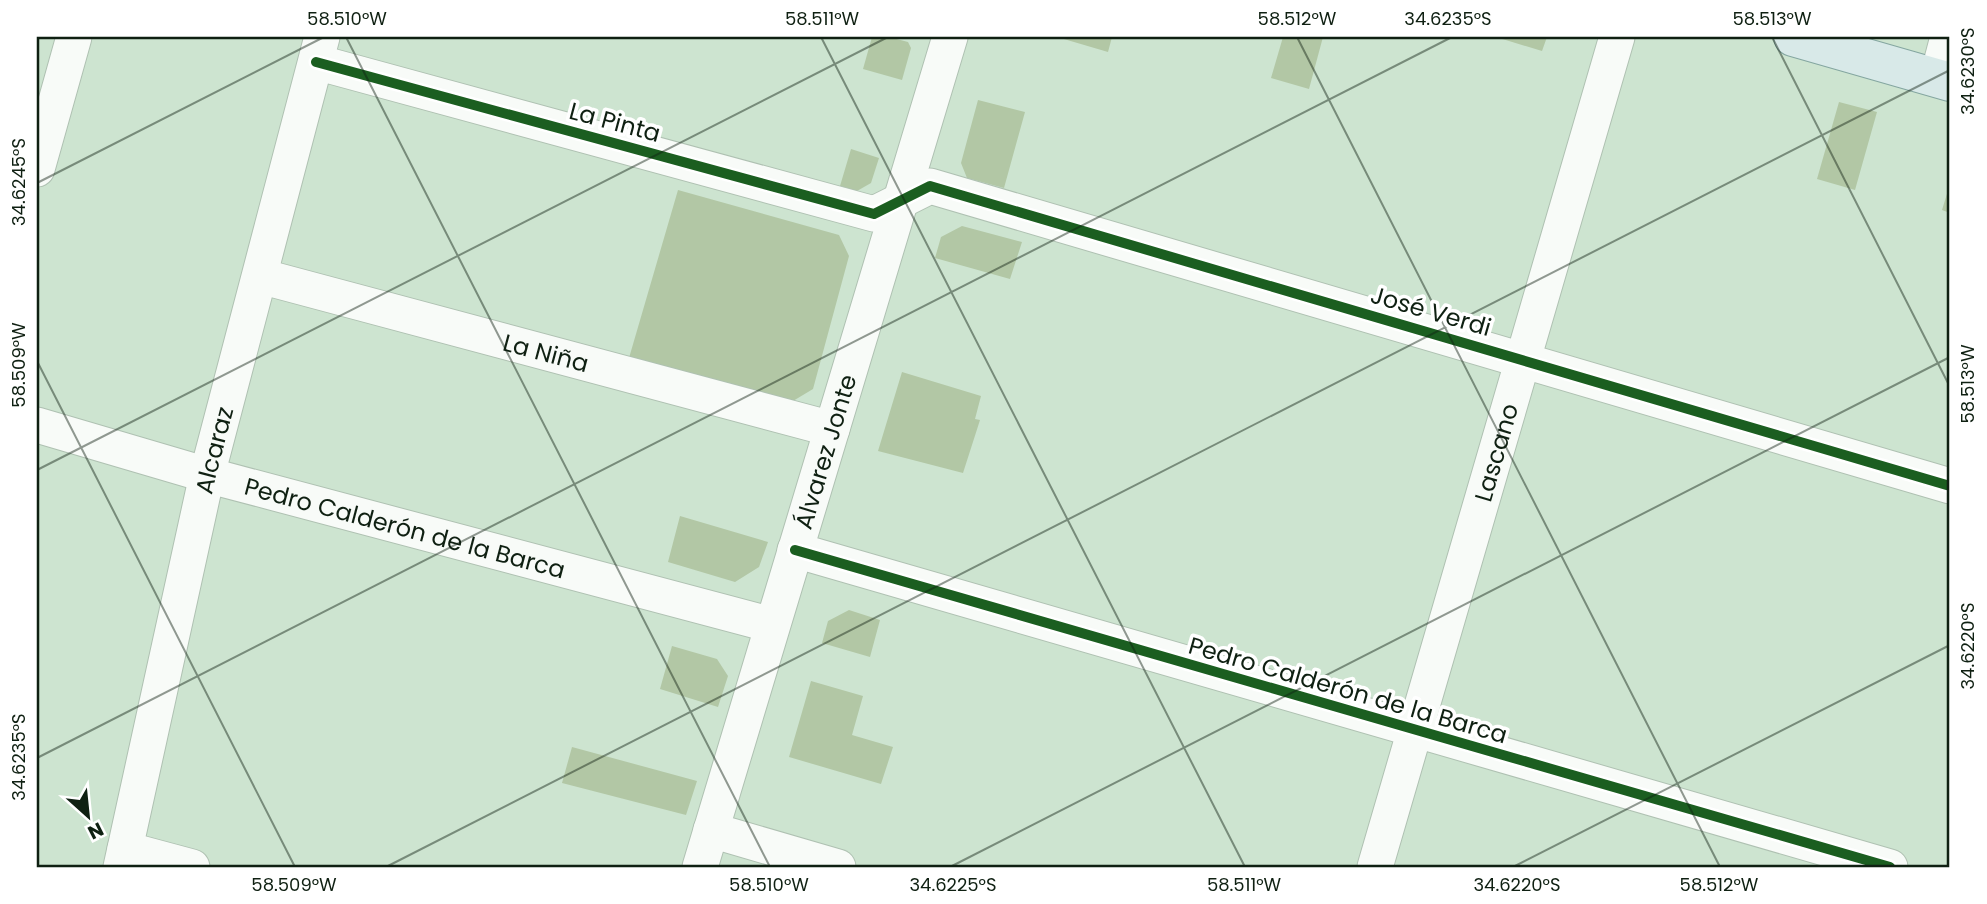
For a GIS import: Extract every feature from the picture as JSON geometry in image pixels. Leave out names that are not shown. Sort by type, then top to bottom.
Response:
[{"type":"main road","points":[[1793,37],[1944,80]]},
{"type":"street","points":[[37,169],[74,37]]},
{"type":"street","name":"Álvarez Jonte","points":[[700,867],[950,37]]},
{"type":"street","name":"Lascano","points":[[1375,867],[1617,37]]},
{"type":"street","points":[[1944,80],[1948,37]]},
{"type":"street","name":"La Pinta","points":[[319,49],[874,214],[902,200]]},
{"type":"street","name":"Alcaraz","points":[[123,858],[206,475],[319,49]]},
{"type":"street","name":"José Verdi","points":[[902,200],[930,186],[1950,486]]},
{"type":"street","name":"La Niña","points":[[260,276],[832,429]]},
{"type":"street","name":"Pedro Calderón de la Barca","points":[[37,425],[206,475],[772,625]]},
{"type":"street","name":"Pedro Calderón de la Barca","points":[[795,550],[1890,867]]},
{"type":"street","points":[[711,830],[838,867]]},
{"type":"street","points":[[123,858],[192,867]]},
{"type":"building","points":[[872,37],[889,37],[908,42],[911,48],[902,80],[863,69]]},
{"type":"building","points":[[1057,37],[1112,37],[1108,52]]},
{"type":"building","points":[[1283,37],[1323,37],[1309,89],[1271,78]]},
{"type":"building","points":[[1496,37],[1547,37],[1542,51]]},
{"type":"building","points":[[978,100],[1025,112],[1004,188],[967,178],[961,163]]},
{"type":"building","points":[[1839,102],[1877,112],[1855,190],[1817,179]]},
{"type":"building","points":[[851,149],[879,158],[871,183],[857,191],[840,186]]},
{"type":"building","points":[[1950,184],[1950,213],[1942,210]]},
{"type":"building","points":[[678,190],[839,235],[849,256],[813,389],[793,401],[629,358]]},
{"type":"building","points":[[962,226],[1022,242],[1010,279],[935,258],[941,237]]},
{"type":"building","points":[[902,372],[981,396],[975,419],[980,420],[963,473],[878,451]]},
{"type":"building","points":[[680,516],[768,542],[759,567],[735,582],[668,562]]},
{"type":"building","points":[[849,610],[880,620],[870,657],[822,643],[828,621]]},
{"type":"building","points":[[672,646],[717,659],[728,676],[718,707],[660,689]]},
{"type":"building","points":[[811,681],[863,696],[852,735],[893,747],[881,784],[789,757]]},
{"type":"building","points":[[572,747],[697,781],[686,815],[562,783]]},
{"type":"cycle path","points":[[316,62],[874,214],[930,186],[1950,486]]},
{"type":"cycle path","points":[[795,550],[1890,867]]}]
